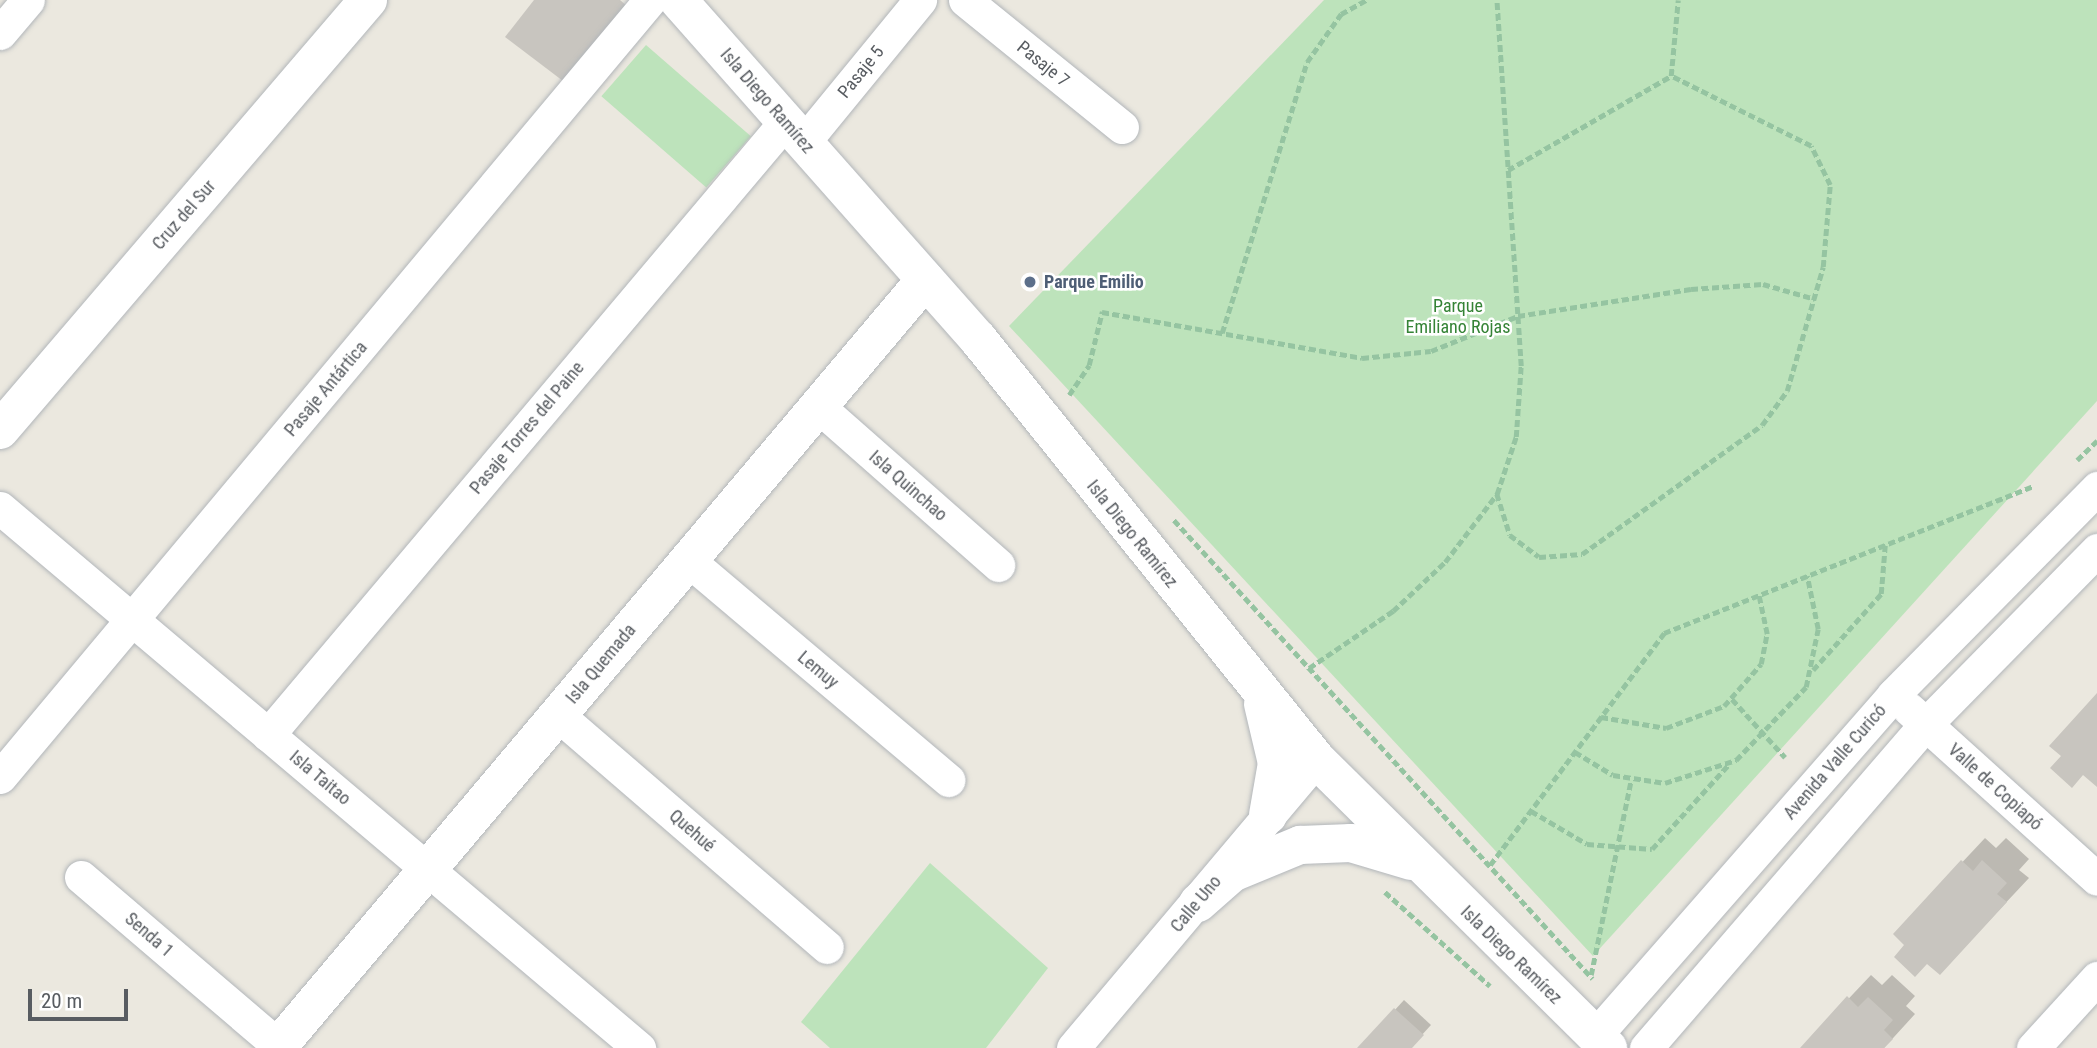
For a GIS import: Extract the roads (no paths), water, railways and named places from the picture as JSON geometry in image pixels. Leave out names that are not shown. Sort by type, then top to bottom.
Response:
[{"type":"street","points":[[0,33],[28,0]]},
{"type":"street","name":"Cruz del Sur","points":[[0,430],[368,0]]},
{"type":"street","name":"Pasaje Antártica","points":[[0,777],[650,0]]},
{"type":"street","name":"Isla Diego Ramírez","points":[[678,0],[925,280],[1317,759],[1415,863],[1602,1035]]},
{"type":"street","name":"Pasaje 5","points":[[795,132],[920,0]]},
{"type":"street","name":"Pasaje 7","points":[[965,0],[1122,127]]},
{"type":"street","name":"Pasaje Torres del Paine","points":[[268,734],[795,132]]},
{"type":"street","name":"Isla Quemada","points":[[279,1047],[925,280]]},
{"type":"street","name":"Isla Quinchao","points":[[819,407],[998,565]]},
{"type":"street","name":"Avenida Valle Curicó","points":[[1602,1035],[1893,695],[2097,488]]},
{"type":"street","name":"Isla Taitao","points":[[0,508],[639,1048]]},
{"type":"street","points":[[1646,1048],[1926,724],[2097,550]]},
{"type":"street","name":"Lemuy","points":[[688,560],[948,780]]},
{"type":"street","points":[[1249,677],[1275,741],[1268,815]]},
{"type":"street","name":"Valle de Copiapó","points":[[1893,695],[2097,879]]},
{"type":"street","name":"Quehué","points":[[558,715],[827,947]]},
{"type":"street","name":"Calle Uno","points":[[1073,1048],[1317,759]]},
{"type":"street","points":[[1198,903],[1242,868],[1300,845],[1351,843],[1415,863]]},
{"type":"street","name":"Senda 1","points":[[81,877],[279,1047]]},
{"type":"street","points":[[2033,1048],[2097,978]]},
{"type":"place","name":"Parque Emilio","points":[[1030,282]]},
{"type":"park label","name":"Parque Emiliano Rojas","points":[[1458,317]]}]
